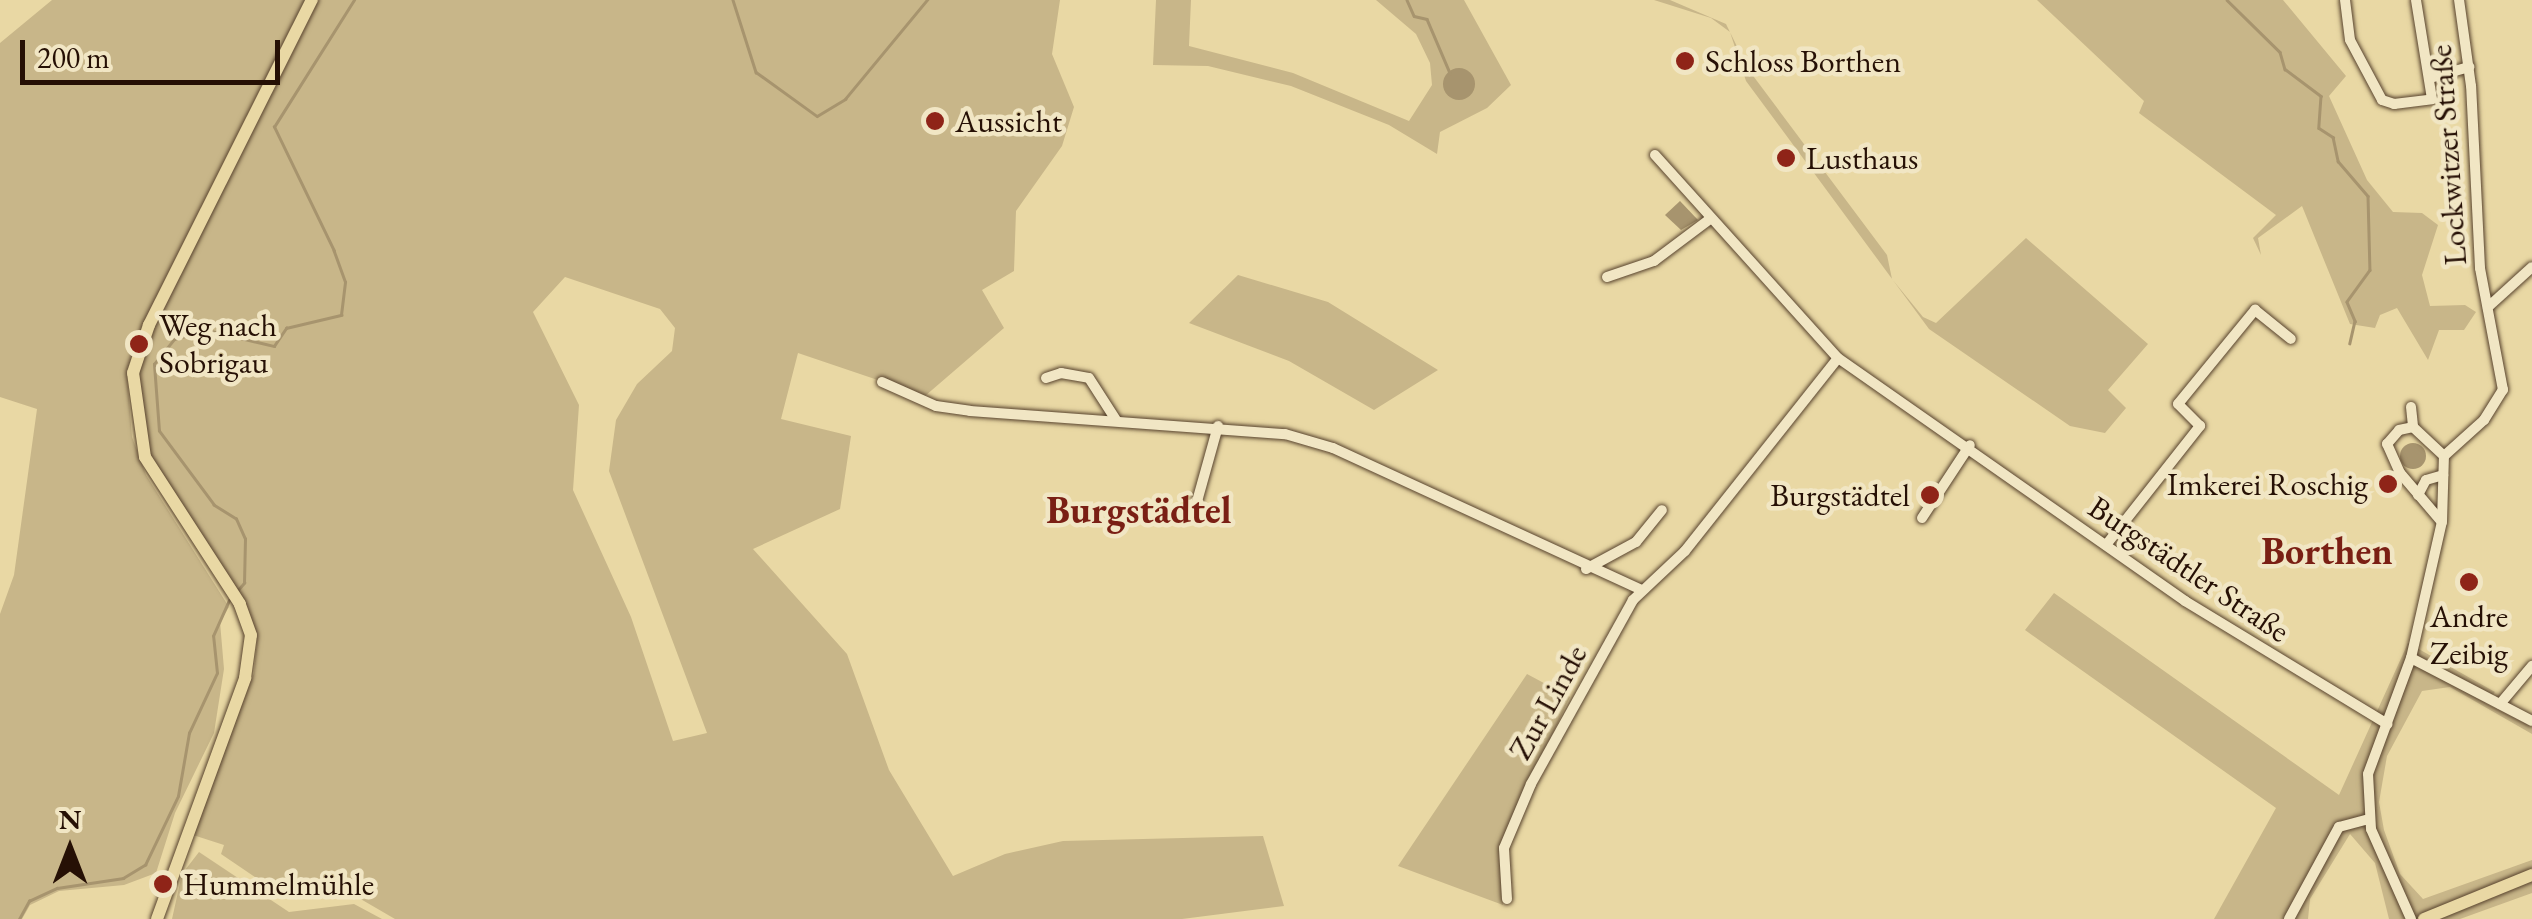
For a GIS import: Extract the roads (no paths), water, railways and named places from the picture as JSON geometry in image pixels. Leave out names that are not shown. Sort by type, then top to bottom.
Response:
[{"type":"main road","points":[[157,919],[245,678],[251,636],[240,604],[145,457],[133,373],[149,325],[312,0]]},
{"type":"main road","points":[[2424,919],[2532,875]]},
{"type":"street","points":[[2345,0],[2350,40],[2382,100],[2432,99],[2416,0]]},
{"type":"street","name":"Lockwitzer Straße","points":[[2444,456],[2499,403],[2503,363],[2488,306],[2469,67],[2459,0]]},
{"type":"street","points":[[2430,78],[2469,67]]},
{"type":"street","name":"Burgstädtler Straße","points":[[1655,155],[1838,358],[1970,445],[2106,545],[2266,654],[2388,724]]},
{"type":"street","points":[[1608,276],[1654,261],[1710,219]]},
{"type":"street","name":"Lockwitzer Straße","points":[[2488,306],[2532,267]]},
{"type":"street","points":[[2106,545],[2200,426],[2178,404],[2255,310],[2292,339]]},
{"type":"street","points":[[882,382],[936,406],[1285,434],[1333,448],[1586,570],[1640,590],[1685,551],[1838,358]]},
{"type":"street","points":[[1046,378],[1061,373],[1089,378],[1122,422]]},
{"type":"street","points":[[2411,407],[2413,427],[2444,456],[2442,522],[2412,658],[2368,774],[2368,818],[2412,919]]},
{"type":"street","points":[[1196,504],[1218,426]]},
{"type":"street","points":[[2413,427],[2398,430],[2387,444],[2418,495],[2442,522]]},
{"type":"street","points":[[1922,518],[1970,445]]},
{"type":"street","points":[[2418,495],[2426,480],[2442,475]]},
{"type":"street","points":[[1586,570],[1636,542],[1662,510]]},
{"type":"street","name":"Zur Linde","points":[[1507,899],[1504,848],[1530,784],[1640,590]]},
{"type":"street","points":[[2412,658],[2532,721]]},
{"type":"street","points":[[2500,704],[2532,666]]},
{"type":"street","points":[[2289,919],[2339,827],[2368,818]]},
{"type":"waterway","points":[[237,591],[244,583],[245,539],[236,519],[214,505],[159,431],[154,364],[174,339],[207,330],[274,346],[286,328],[341,315],[345,282],[334,251],[274,127],[354,0]]},
{"type":"waterway","points":[[733,0],[756,72],[817,116],[845,99],[927,0]]},
{"type":"waterway","points":[[1407,0],[1414,16],[1427,19],[1450,73]]},
{"type":"waterway","points":[[2227,0],[2280,52],[2285,69],[2321,96],[2319,128],[2333,137],[2338,161],[2368,196],[2370,270],[2347,302],[2355,321],[2350,343]]},
{"type":"waterway","points":[[19,919],[29,901],[57,888],[123,878],[145,865],[178,796],[189,733],[217,673],[213,636],[229,600]]},
{"type":"place","name":"Schloss Borthen","points":[[1685,61]]},
{"type":"place","name":"Aussicht","points":[[935,121]]},
{"type":"place","name":"Lusthaus","points":[[1786,158]]},
{"type":"place","name":"Weg nach Sobrigau","points":[[139,344]]},
{"type":"place","name":"Imkerei Roschig","points":[[2388,484]]},
{"type":"place","name":"Burgstädtel","points":[[1930,495]]},
{"type":"place","name":"Andre Zeibig","points":[[2469,582]]},
{"type":"place","name":"Hummelmühle","points":[[163,884]]},
{"type":"district","name":"Burgstädtel","points":[[1139,510]]},
{"type":"district","name":"Borthen","points":[[2327,551]]}]
